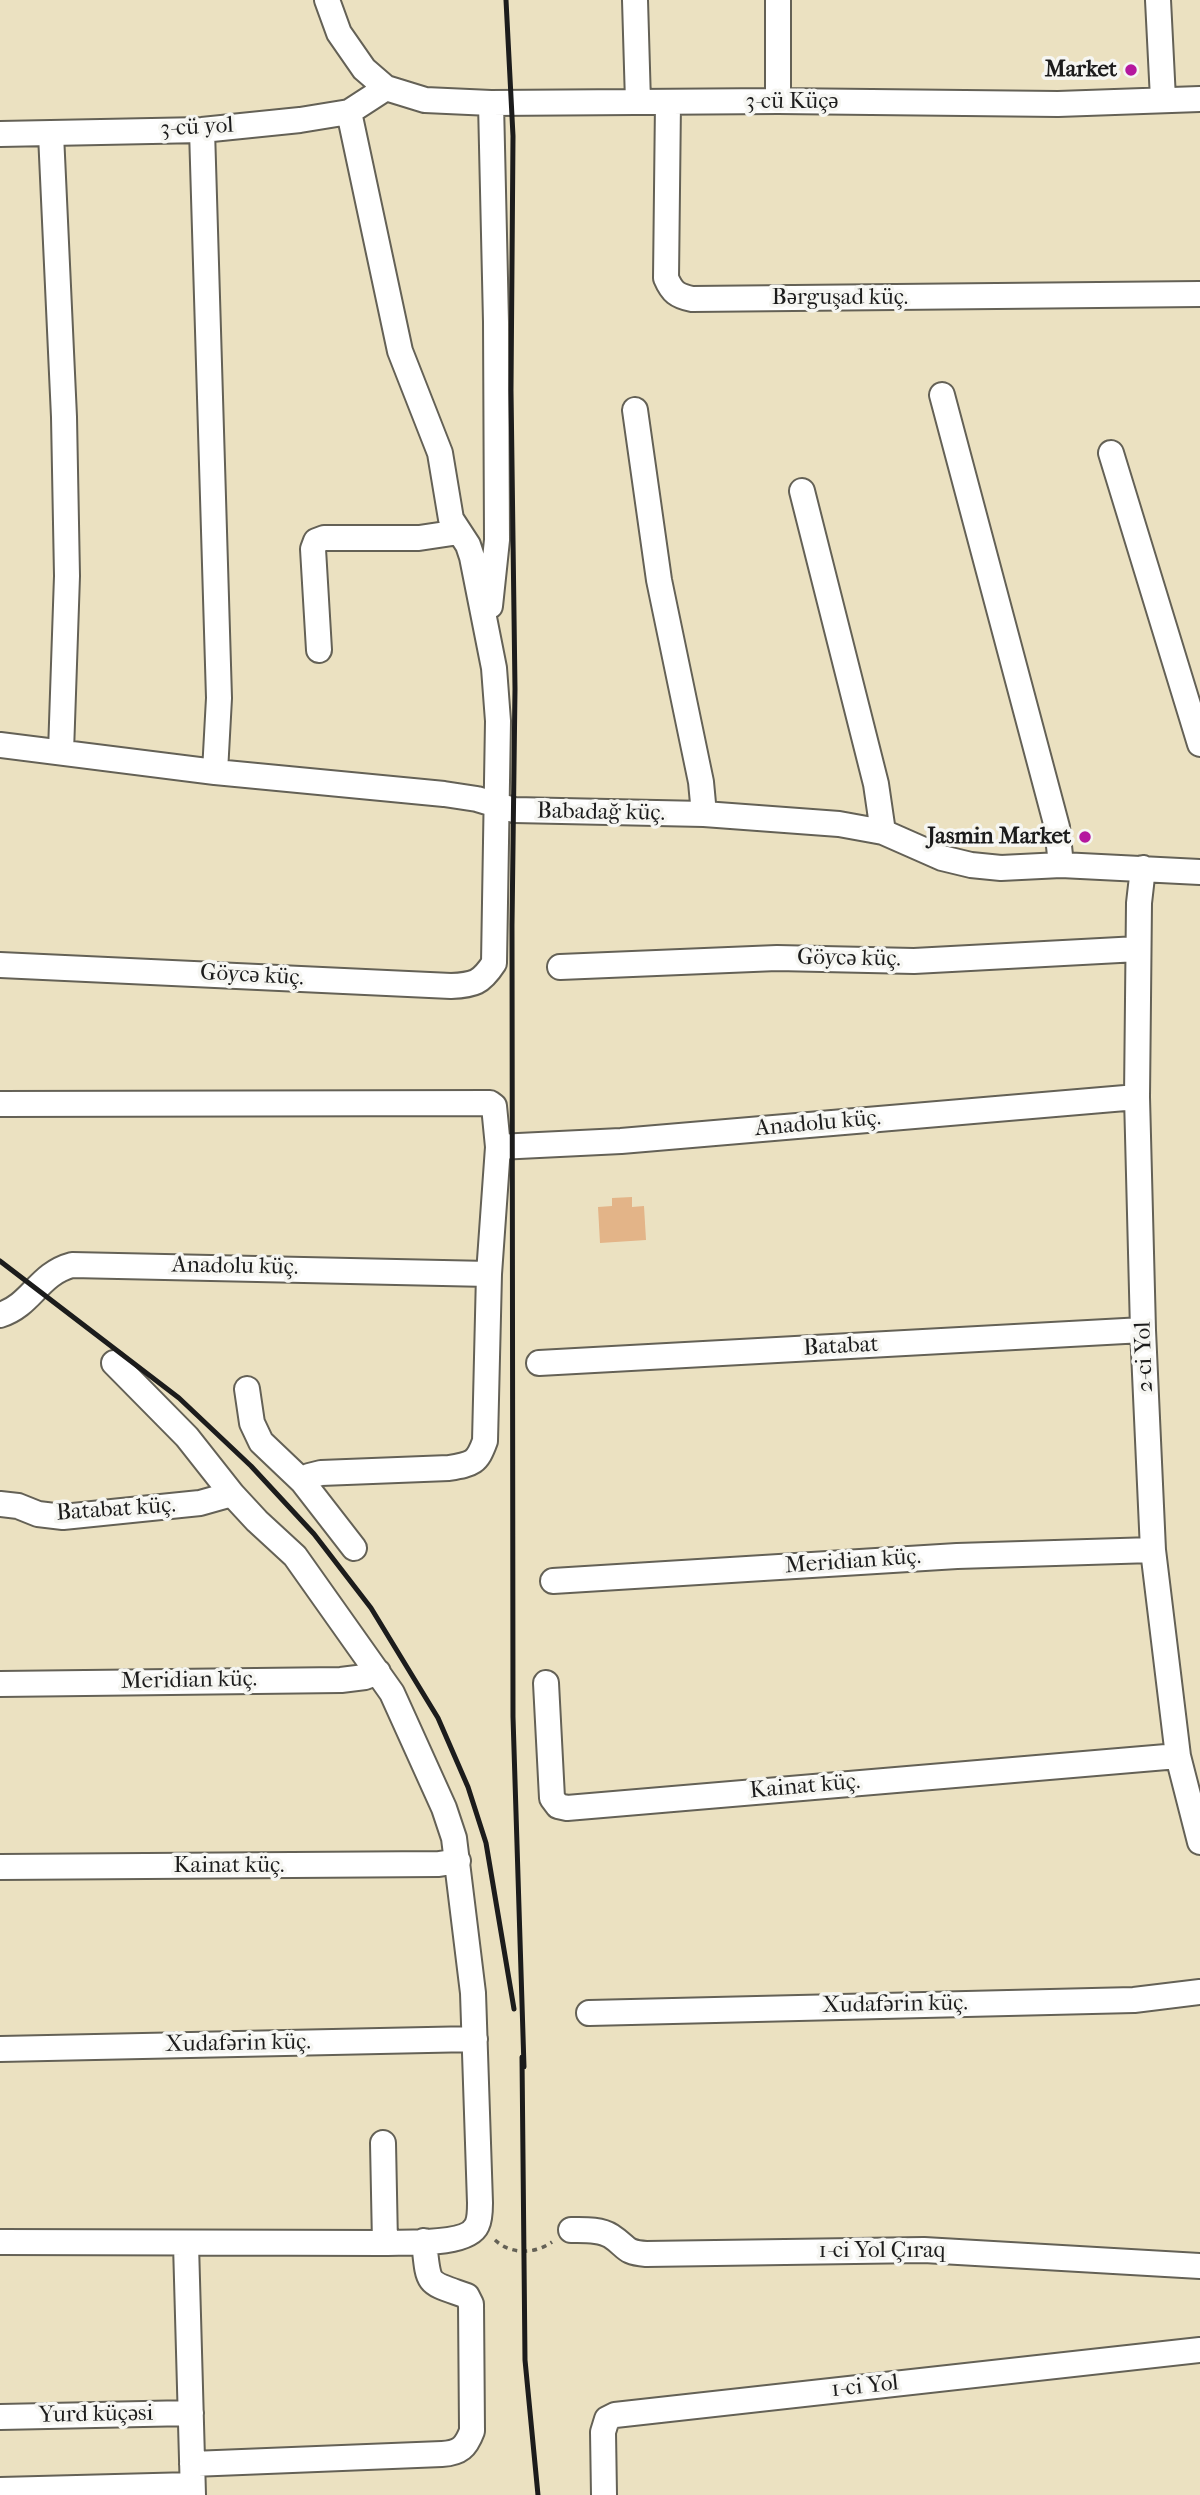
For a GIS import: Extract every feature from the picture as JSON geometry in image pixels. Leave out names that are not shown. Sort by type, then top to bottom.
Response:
[{"type":"street","points":[[327,0],[349,52],[386,88]]},
{"type":"street","points":[[635,0],[638,102]]},
{"type":"street","points":[[778,0],[778,101]]},
{"type":"street","points":[[1157,0],[1163,99]]},
{"type":"street","name":"3-cü Küçə","points":[[386,88],[425,100],[492,103],[778,101],[1059,104],[1200,99]]},
{"type":"street","name":"3-cü yol","points":[[0,134],[202,130],[300,120],[349,112],[386,88]]},
{"type":"street","name":"Bərguşad küç.","points":[[668,102],[666,278],[671,289],[679,296],[692,299],[1200,294]]},
{"type":"street","points":[[487,631],[497,540],[492,103]]},
{"type":"street","points":[[349,112],[400,351],[440,453],[451,519],[468,545],[472,557],[494,668],[498,721],[497,805]]},
{"type":"street","points":[[202,130],[219,698],[215,772]]},
{"type":"street","points":[[51,134],[66,510],[67,576],[61,752]]},
{"type":"street","points":[[942,395],[1057,827],[1061,865]]},
{"type":"street","points":[[635,410],[659,580],[701,782],[704,814]]},
{"type":"street","points":[[1111,453],[1200,744]]},
{"type":"street","points":[[802,491],[876,784],[883,832]]},
{"type":"street","points":[[319,650],[313,549],[316,541],[324,538],[419,538],[459,532]]},
{"type":"street","name":"Babadağ küç.","points":[[0,744],[215,772],[444,794],[477,799],[513,810],[704,814],[839,824],[883,832],[920,850],[971,865],[1001,868],[1061,865],[1200,872]]},
{"type":"street","name":"Göycə küç.","points":[[0,965],[470,985],[485,978],[494,963],[497,805]]},
{"type":"street","name":"2-ci Yol","points":[[1143,868],[1139,903],[1137,1097],[1143,1330],[1153,1550],[1178,1756],[1200,1842]]},
{"type":"street","name":"Göycə küç.","points":[[560,967],[777,958],[914,961],[1138,949]]},
{"type":"street","name":"Anadolu küç.","points":[[498,1147],[634,1140],[1137,1097]]},
{"type":"street","points":[[0,1104],[490,1102],[496,1112],[498,1147],[489,1273],[485,1441],[479,1458],[468,1465],[449,1468],[321,1474],[309,1476],[302,1481]]},
{"type":"street","name":"Anadolu küç.","points":[[0,1315],[25,1303],[35,1288],[59,1269],[72,1265],[489,1273]]},
{"type":"street","name":"Batabat","points":[[540,1363],[1143,1330]]},
{"type":"street","points":[[0,2242],[385,2244],[448,2240],[471,2234],[478,2224],[480,2203],[473,1993],[458,1861],[444,1808],[392,1693],[295,1556],[257,1521],[187,1437],[114,1363]]},
{"type":"street","points":[[247,1389],[252,1423],[261,1442],[302,1481],[354,1548]]},
{"type":"street","name":"Batabat küç.","points":[[0,1504],[63,1517],[200,1503],[232,1494]]},
{"type":"street","name":"Meridian küç.","points":[[554,1581],[957,1556],[1153,1550]]},
{"type":"street","name":"Meridian küç.","points":[[0,1684],[341,1679],[378,1672]]},
{"type":"street","name":"Kainat küç.","points":[[546,1683],[552,1798],[558,1806],[567,1808],[1178,1756]]},
{"type":"street","name":"Kainat küç.","points":[[0,1867],[387,1865],[458,1861]]},
{"type":"street","name":"Xudafərin küç.","points":[[589,2013],[1134,2000],[1200,1993]]},
{"type":"street","name":"Xudafərin küç.","points":[[0,2049],[475,2039]]},
{"type":"street","points":[[383,2143],[385,2244]]},
{"type":"street","name":"1-ci Yol Çıraq","points":[[571,2230],[596,2231],[611,2235],[623,2248],[646,2254],[924,2250],[1200,2266]]},
{"type":"street","points":[[0,2490],[192,2481],[456,2453],[466,2445],[472,2431],[471,2304],[467,2296],[434,2285],[428,2276],[424,2241]]},
{"type":"street","points":[[186,2244],[192,2481]]},
{"type":"street","name":"1-ci Yol","points":[[604,2495],[603,2432],[607,2419],[615,2416],[1200,2350]]},
{"type":"street","name":"Yurd küçəsi","points":[[0,2417],[191,2413]]},
{"type":"path","points":[[478,2224],[501,2246],[514,2250],[536,2251],[571,2230]]},
{"type":"building","points":[[632,1197],[632,1207],[644,1206],[646,1240],[600,1243],[598,1207],[612,1206],[612,1198]]},
{"type":"railway","points":[[506,0],[513,136],[513,1717],[524,2067]]},
{"type":"railway","points":[[0,1261],[179,1398],[251,1466],[314,1534],[371,1608],[438,1718],[468,1787],[486,1843],[514,2009]]},
{"type":"railway","points":[[522,2057],[525,2360],[538,2495]]},
{"type":"place","name":"Market","points":[[1131,70]]},
{"type":"place","name":"Jasmin Market","points":[[1085,837]]}]
